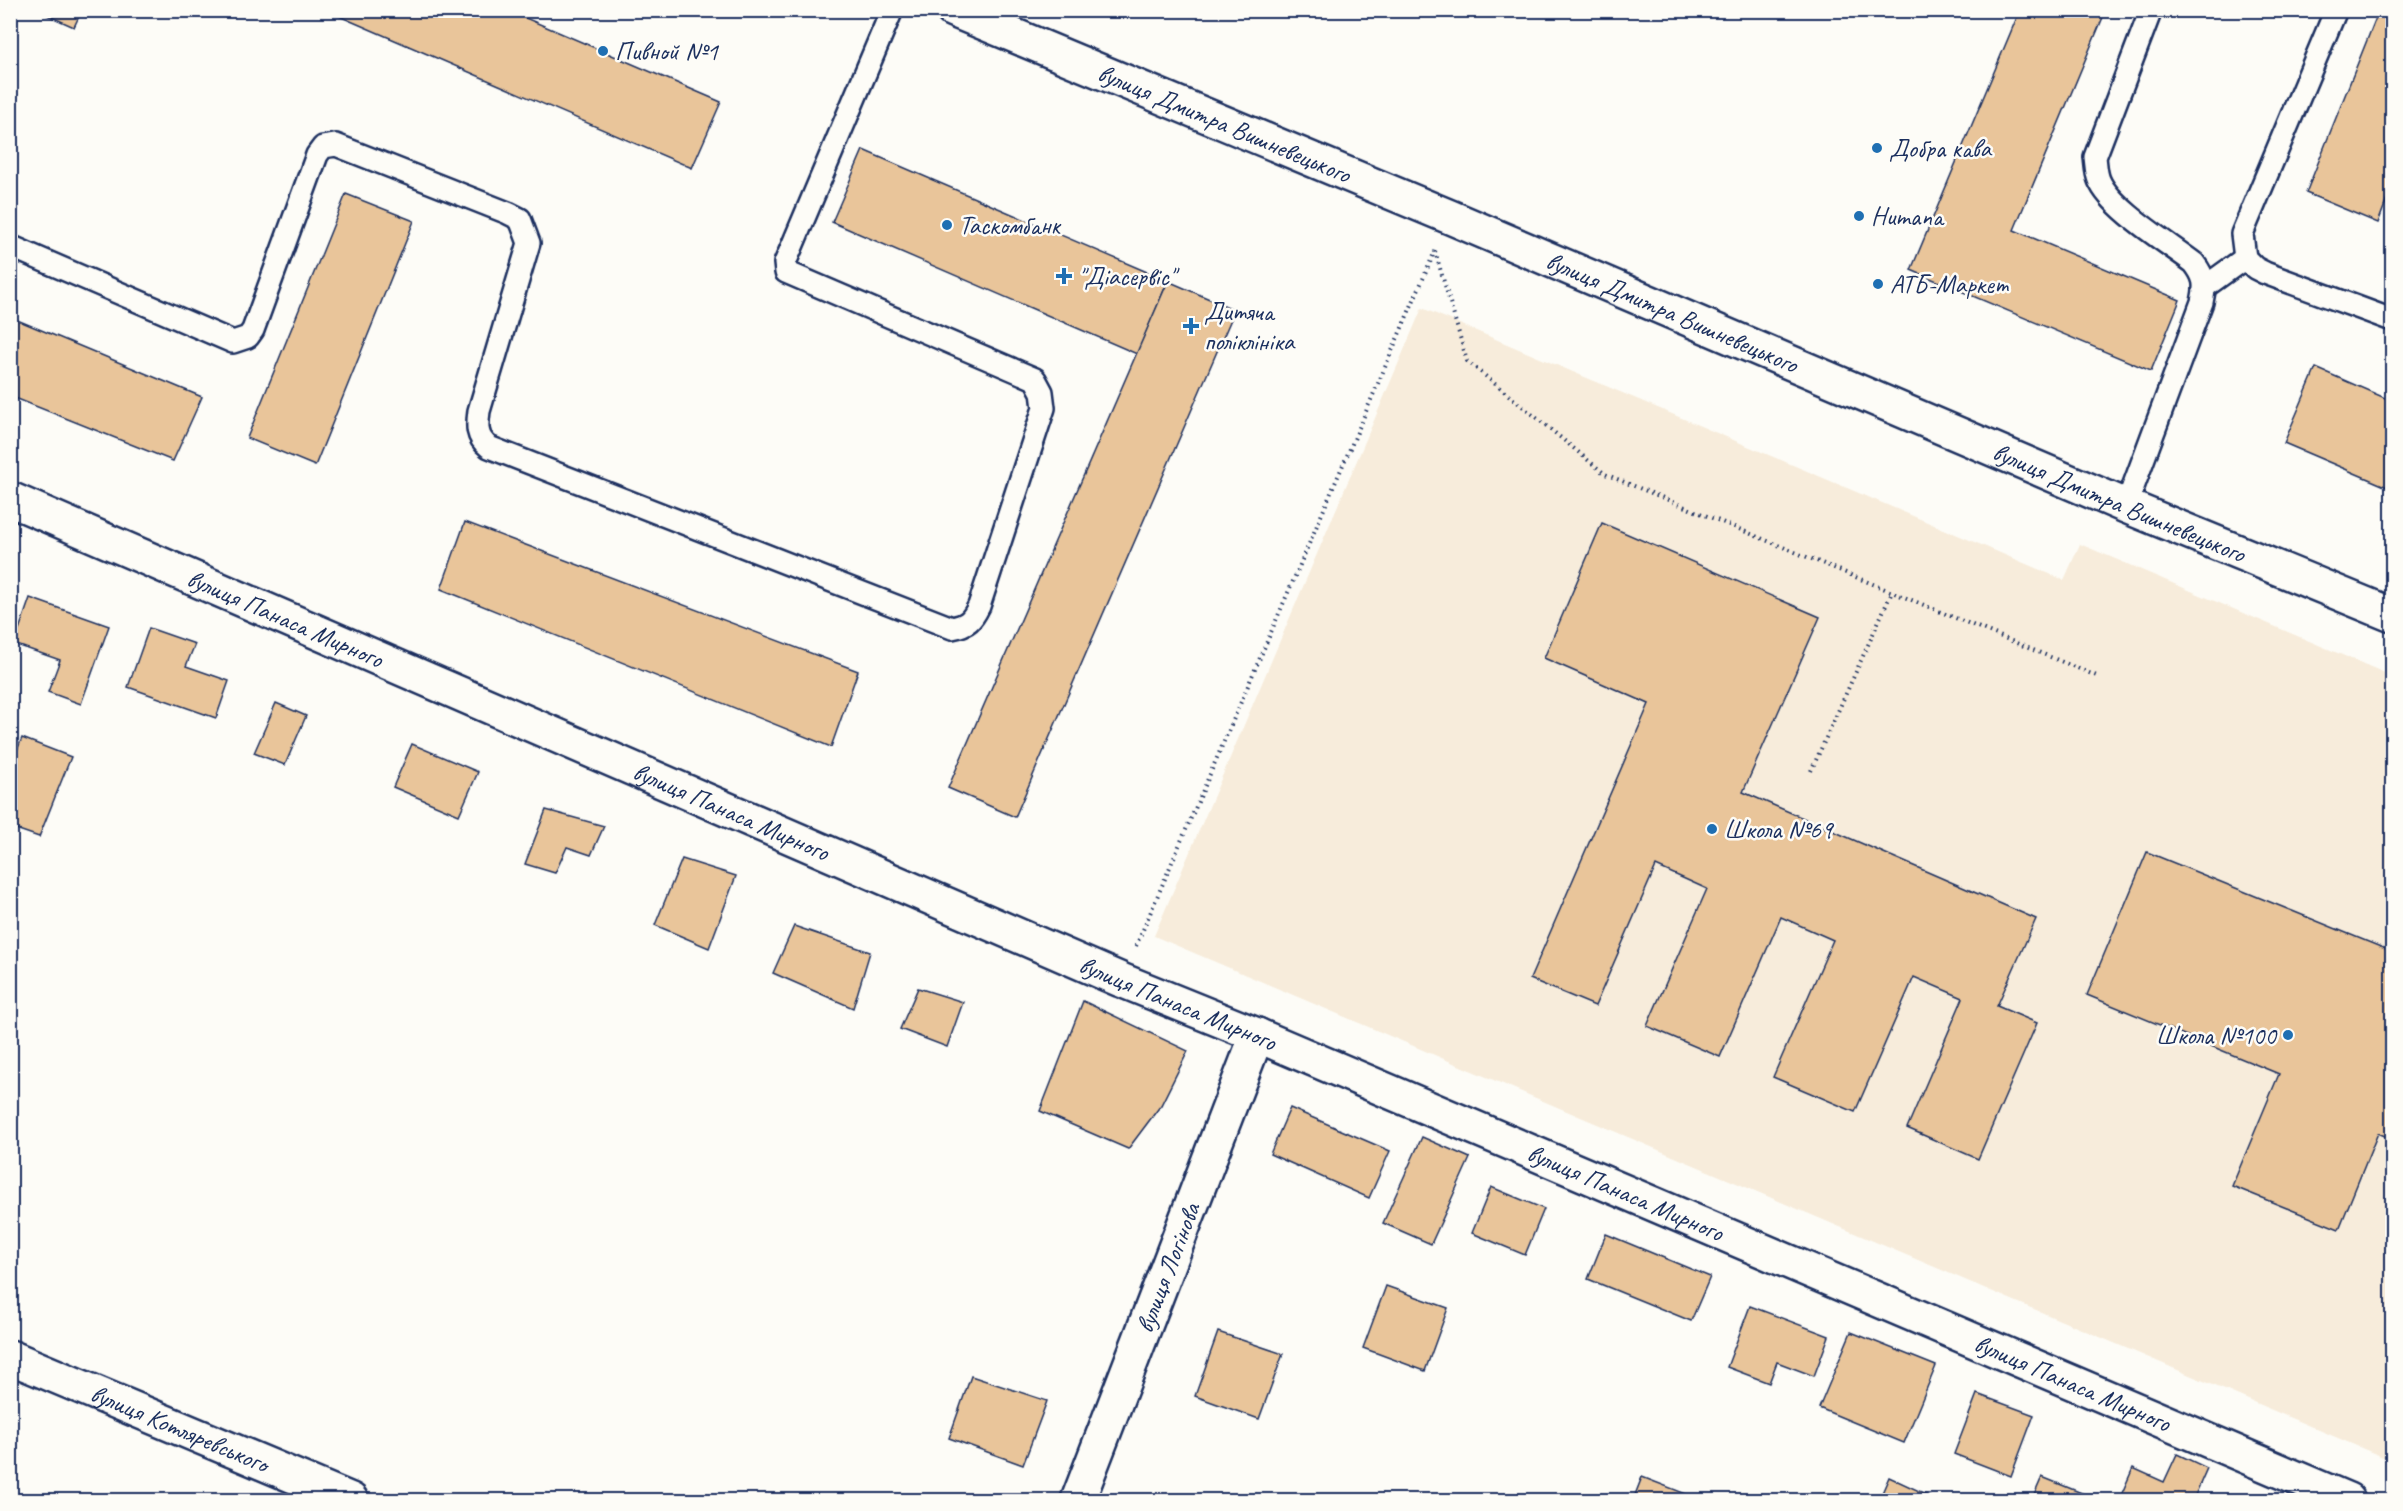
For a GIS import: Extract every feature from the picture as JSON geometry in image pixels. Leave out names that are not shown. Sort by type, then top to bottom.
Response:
[{"type":"street","name":"вулиця Дмитра Вишневецького","points":[[953,10],[1450,217],[2126,506],[2392,615]]},
{"type":"street","name":"вулиця Панаса Мирного","points":[[10,499],[1121,980],[1257,1035],[2348,1500]]},
{"type":"street","name":"вулиця Логінова","points":[[1078,1500],[1257,1035]]},
{"type":"street","name":"вулиця Котляревського","points":[[10,1357],[351,1500]]},
{"type":"lane","points":[[10,246],[233,342],[248,337],[253,330],[317,155],[324,147],[336,145],[508,213],[520,219],[529,243],[479,411],[477,428],[482,442],[489,447],[952,628],[962,626],[973,619],[979,606],[1044,408],[1042,392],[1035,379],[786,272],[787,254],[892,10]]},
{"type":"lane","points":[[2126,506],[2206,286],[2203,273],[2194,263],[2128,213],[2108,195],[2098,178],[2095,157],[2151,10]]},
{"type":"lane","points":[[2336,10],[2242,234],[2245,258],[2255,268],[2265,273],[2392,320]]},
{"type":"lane","points":[[2206,286],[2245,258]]},
{"type":"path","points":[[1121,980],[1450,217]]},
{"type":"path","points":[[1435,251],[1467,361],[1605,474],[2100,677]]},
{"type":"path","points":[[1811,771],[1892,592]]},
{"type":"shaded area","points":[[1422,308],[2064,580],[2080,544],[2392,676],[2392,1461],[1154,936]]},
{"type":"building","points":[[36,10],[82,10],[74,27]]},
{"type":"building","points":[[325,10],[507,10],[721,102],[692,168]]},
{"type":"building","points":[[2020,10],[2106,10],[2014,230],[2180,300],[2151,371],[1911,270]]},
{"type":"building","points":[[2379,10],[2392,10],[2392,186],[2378,223],[2306,193]]},
{"type":"building","points":[[863,150],[1168,281],[1137,354],[832,222]]},
{"type":"building","points":[[346,194],[414,221],[315,466],[247,438]]},
{"type":"building","points":[[1168,281],[1235,310],[1015,817],[948,788]]},
{"type":"building","points":[[10,317],[202,397],[173,461],[10,396]]},
{"type":"building","points":[[2316,368],[2392,401],[2392,489],[2284,443]]},
{"type":"building","points":[[465,522],[858,671],[831,747],[441,589]]},
{"type":"building","name":"Школа №69","points":[[1602,523],[1820,617],[1743,792],[2036,919],[1997,1006],[2037,1023],[1978,1159],[1907,1128],[1963,998],[1914,977],[1855,1112],[1773,1077],[1833,940],[1781,917],[1720,1057],[1647,1026],[1707,889],[1656,866],[1595,1006],[1530,979],[1649,704],[1544,658]]},
{"type":"building","points":[[30,598],[109,626],[81,704],[48,692],[60,660],[14,644]]},
{"type":"building","points":[[149,628],[195,644],[186,666],[229,681],[216,718],[128,687]]},
{"type":"building","points":[[276,703],[306,716],[285,765],[254,753]]},
{"type":"building","points":[[22,738],[71,757],[39,837],[10,827],[10,768]]},
{"type":"building","points":[[412,744],[478,772],[459,815],[393,787]]},
{"type":"building","points":[[546,810],[604,826],[591,855],[567,847],[555,873],[525,864]]},
{"type":"building","name":"Школа №100","points":[[2147,852],[2388,950],[2392,939],[2392,1139],[2378,1133],[2339,1229],[2232,1186],[2279,1074],[2087,995]]},
{"type":"building","points":[[682,859],[736,876],[709,948],[655,925]]},
{"type":"building","points":[[794,926],[870,952],[853,1008],[773,973]]},
{"type":"building","points":[[918,988],[963,1002],[947,1047],[900,1029]]},
{"type":"building","points":[[1083,1001],[1188,1051],[1161,1105],[1128,1149],[1040,1111]]},
{"type":"building","points":[[1290,1108],[1390,1151],[1369,1198],[1270,1154]]},
{"type":"building","points":[[1422,1137],[1470,1158],[1431,1244],[1383,1223]]},
{"type":"building","points":[[1491,1187],[1544,1209],[1525,1255],[1472,1233]]},
{"type":"building","points":[[1606,1234],[1710,1277],[1691,1321],[1588,1279]]},
{"type":"building","points":[[1386,1286],[1448,1308],[1425,1371],[1363,1348]]},
{"type":"building","points":[[1750,1306],[1829,1336],[1814,1376],[1777,1362],[1769,1383],[1727,1367]]},
{"type":"building","points":[[1218,1332],[1283,1354],[1259,1419],[1195,1396]]},
{"type":"building","points":[[1851,1332],[1936,1366],[1904,1443],[1819,1408]]},
{"type":"building","points":[[971,1376],[1047,1401],[1023,1465],[949,1438]]},
{"type":"building","points":[[1977,1394],[2034,1415],[2011,1476],[1954,1454]]},
{"type":"building","points":[[2177,1454],[2207,1468],[2193,1500],[2119,1500],[2133,1468],[2164,1482]]},
{"type":"building","points":[[1642,1477],[1694,1497],[1692,1500],[1633,1500]]},
{"type":"building","points":[[1889,1477],[1930,1496],[1928,1500],[1879,1500]]},
{"type":"building","points":[[2042,1477],[2099,1500],[2032,1500]]},
{"type":"place","name":"Пивной №1","points":[[603,51]]},
{"type":"place","name":"Добра кава","points":[[1877,148]]},
{"type":"place","name":"Humana","points":[[1859,216]]},
{"type":"place","name":"Таскомбанк","points":[[947,225]]},
{"type":"place","name":"\"Діасервіс\"","points":[[1064,276]]},
{"type":"place","name":"АТБ-Маркет","points":[[1878,284]]},
{"type":"place","name":"Дитяча поліклініка","points":[[1191,326]]},
{"type":"place","name":"Школа №69","points":[[1712,829]]},
{"type":"place","name":"Школа №100","points":[[2288,1035]]}]
